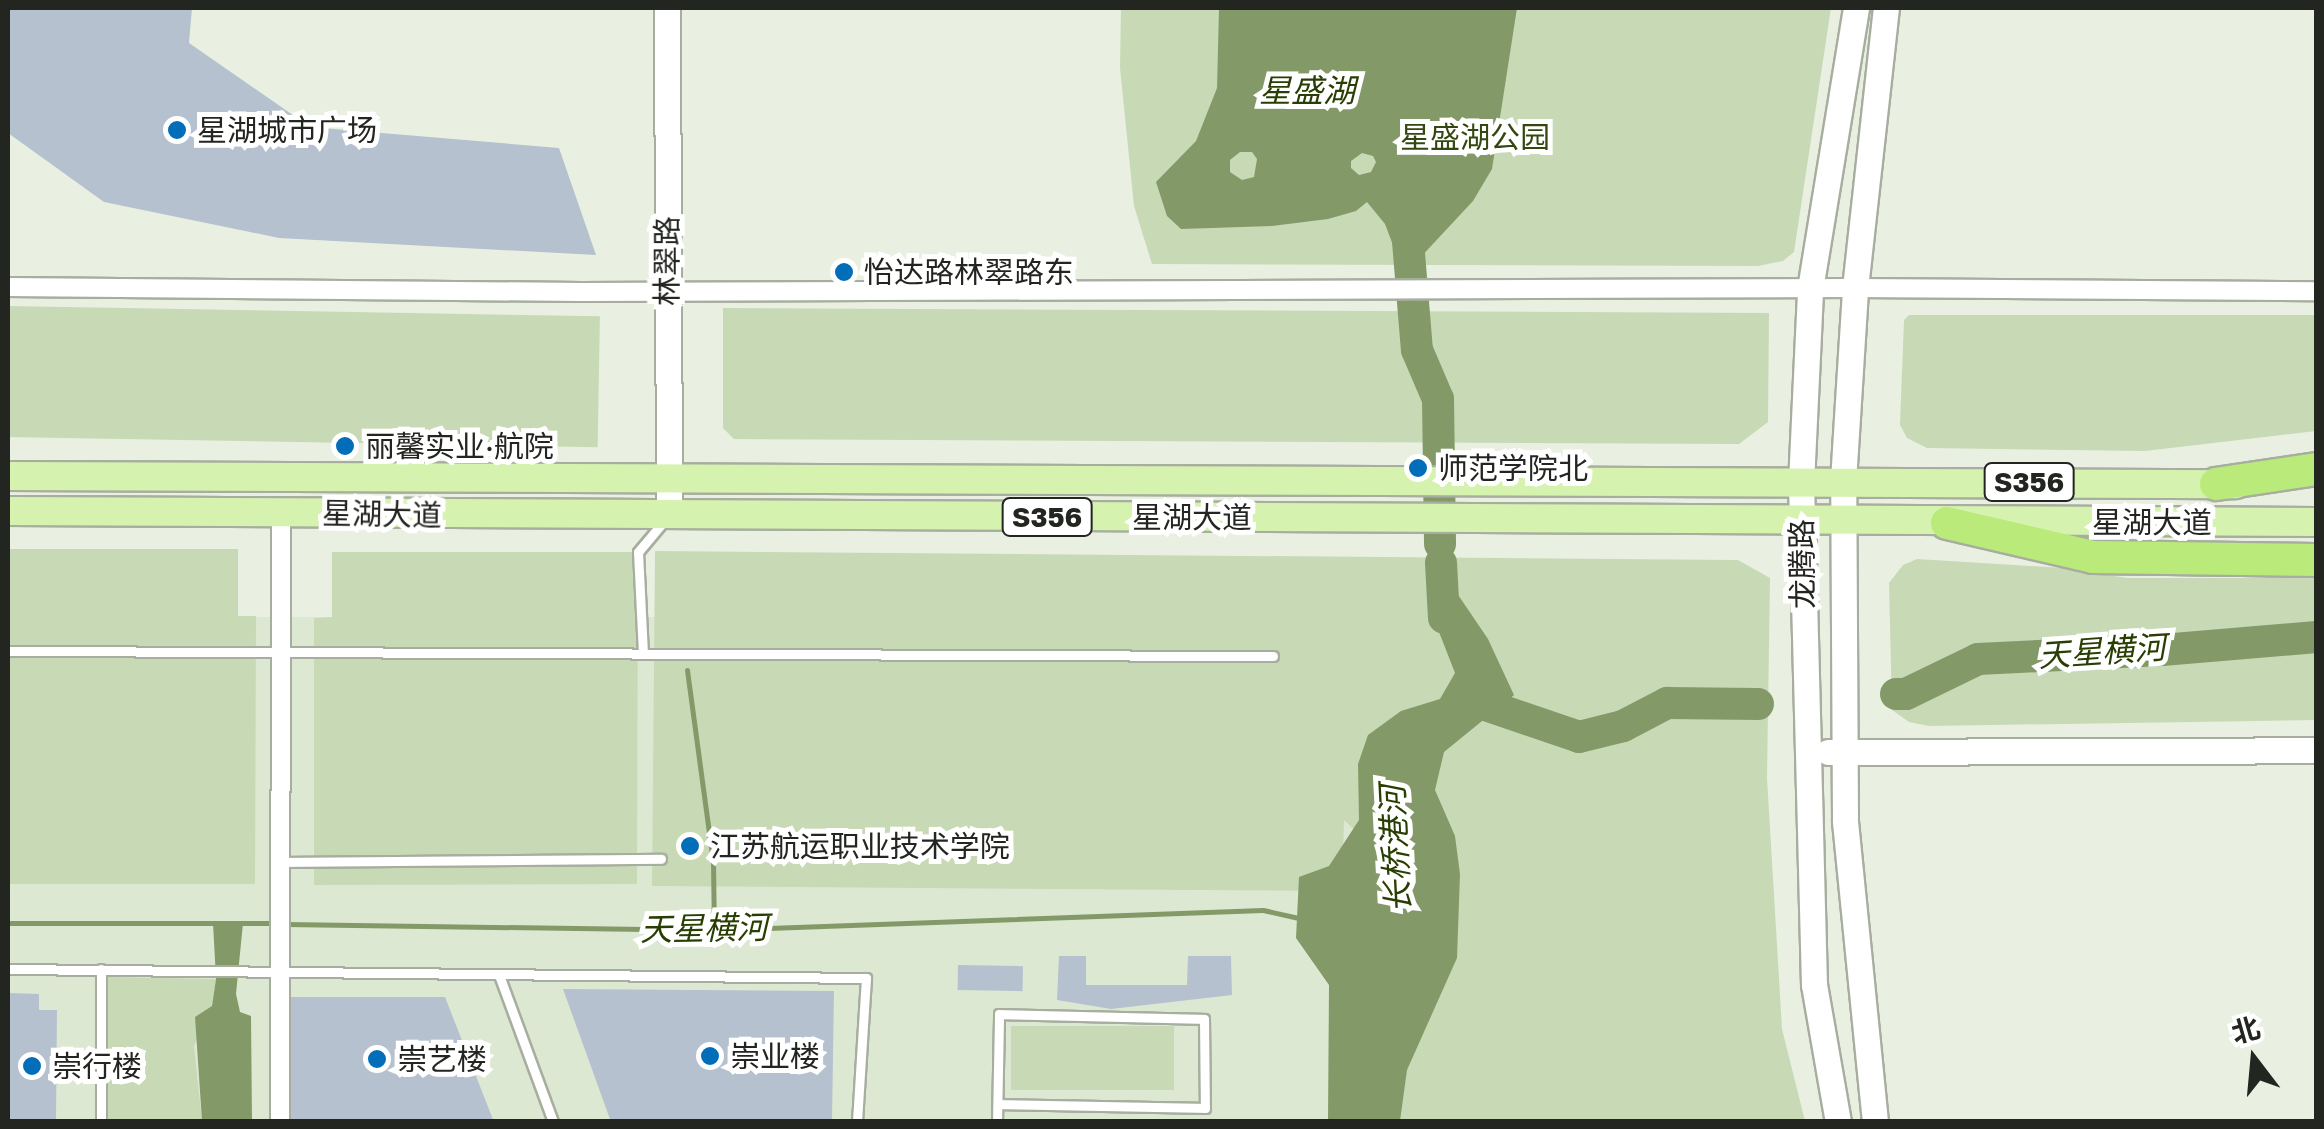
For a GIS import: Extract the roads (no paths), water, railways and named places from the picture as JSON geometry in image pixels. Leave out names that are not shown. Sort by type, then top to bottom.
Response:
[{"type":"highway","points":[[2216,484],[2316,469]]},
{"type":"highway","points":[[1947,522],[2093,557],[2316,560]]},
{"type":"main road","name":"林翠路","points":[[667,8],[669,515]]},
{"type":"main road","name":"龙腾路","points":[[1838,1122],[1814,985],[1801,483],[1810,289],[1856,8]]},
{"type":"main road","name":"龙腾路","points":[[1875,1122],[1845,820],[1842,481],[1855,288],[1886,8]]},
{"type":"main road","name":"星湖大道","points":[[8,476],[2316,484]]},
{"type":"main road","name":"星湖大道","points":[[8,511],[2316,522]]},
{"type":"main road","points":[[1808,752],[2316,750]]},
{"type":"street","points":[[8,287],[666,292],[1855,288],[2316,291]]},
{"type":"street","points":[[280,1122],[281,512]]},
{"type":"lane","points":[[643,654],[638,552],[669,515]]},
{"type":"lane","points":[[8,651],[1273,656]]},
{"type":"lane","points":[[281,862],[661,859]]},
{"type":"lane","points":[[101,968],[101,1122]]},
{"type":"lane","points":[[8,969],[866,978],[857,1122]]},
{"type":"lane","points":[[499,974],[554,1122]]},
{"type":"lane","points":[[997,1122],[999,1014],[1204,1019],[1205,1108],[998,1104]]},
{"type":"water","name":"星盛湖","points":[[1219,8],[1517,8],[1492,169],[1473,201],[1418,260],[1399,261],[1385,224],[1367,202],[1356,211],[1328,219],[1272,226],[1181,229],[1167,216],[1156,182],[1196,141],[1217,88]],"holes":[[[1240,152],[1252,152],[1257,159],[1254,177],[1242,180],[1230,172],[1230,160]],[[1362,153],[1373,156],[1376,162],[1371,172],[1359,175],[1351,168],[1351,161]]]},
{"type":"water","points":[[1432,569],[1450,583],[1488,639],[1514,695],[1444,752],[1435,790],[1455,836],[1460,874],[1457,958],[1407,1070],[1400,1121],[1328,1121],[1329,985],[1296,938],[1299,877],[1329,866],[1359,820],[1358,764],[1368,735],[1401,711],[1440,699],[1455,673],[1432,614]]},
{"type":"water","points":[[213,923],[243,923],[236,994],[240,1012],[251,1016],[252,1121],[202,1121],[195,1017],[212,1006],[216,979]]},
{"type":"waterway","name":"长桥港河","points":[[1406,217],[1417,350],[1438,399],[1440,544]]},
{"type":"waterway","name":"长桥港河","points":[[1441,563],[1444,618]]},
{"type":"waterway","name":"天星横河","points":[[1896,694],[1906,694],[1978,659],[2316,637]]},
{"type":"waterway","points":[[687,670],[713,862],[714,930]]},
{"type":"waterway","name":"天星横河","points":[[1474,701],[1579,737],[1623,726],[1667,703],[1758,704]]},
{"type":"waterway","name":"天星横河","points":[[285,924],[714,930],[1263,910],[1303,919]]},
{"type":"waterway","name":"天星横河","points":[[8,923],[274,923]]},
{"type":"place","name":"星湖城市广场","points":[[177,130]]},
{"type":"place","name":"怡达路林翠路东","points":[[844,272]]},
{"type":"place","name":"丽馨实业·航院","points":[[345,446]]},
{"type":"place","name":"师范学院北","points":[[1418,468]]},
{"type":"place","name":"江苏航运职业技术学院","points":[[690,846]]},
{"type":"place","name":"崇业楼","points":[[710,1056]]},
{"type":"place","name":"崇艺楼","points":[[377,1059]]},
{"type":"place","name":"崇行楼","points":[[32,1066]]},
{"type":"park label","name":"星盛湖公园","points":[[1475,137]]}]
